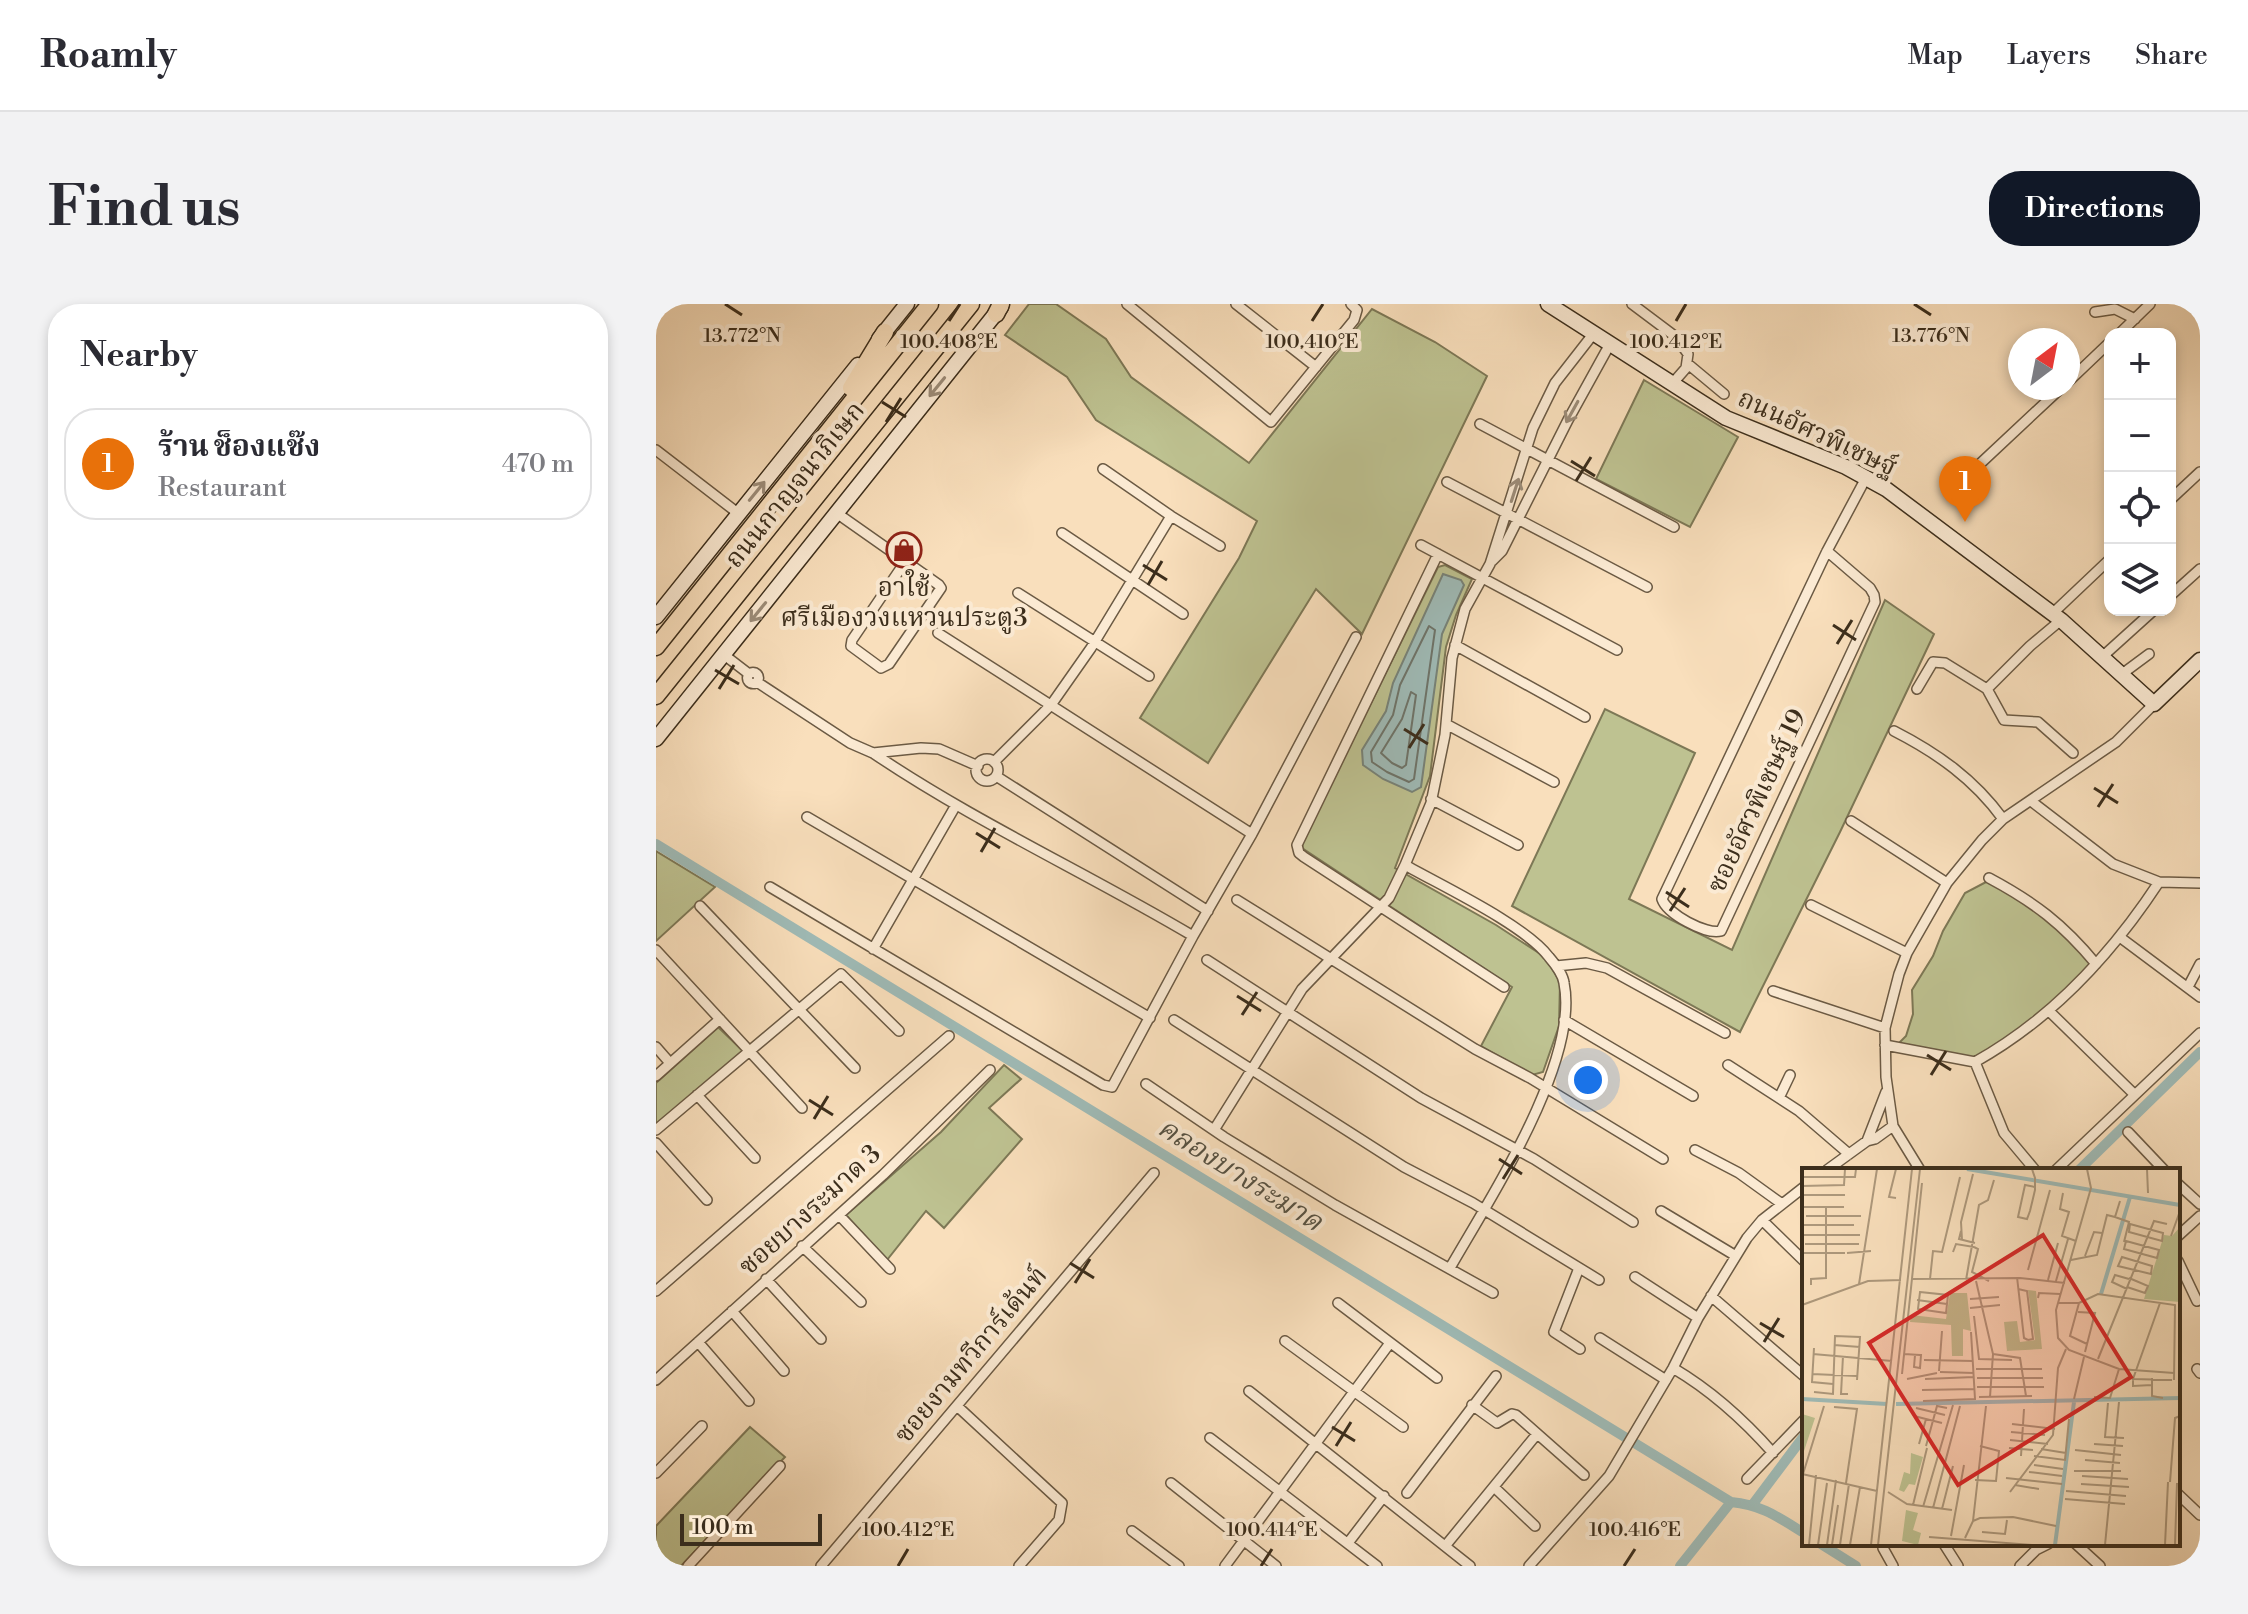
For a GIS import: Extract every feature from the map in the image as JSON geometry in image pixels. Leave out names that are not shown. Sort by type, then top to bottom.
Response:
[{"type":"highway","name":"ถนนกาญจนาภิเษก","points":[[656,647],[930,304]]},
{"type":"highway","name":"ถนนกาญจนาภิเษก","points":[[656,696],[971,304]]},
{"type":"highway","points":[[816,444],[885,332]]},
{"type":"main road","points":[[656,617],[907,304]]},
{"type":"main road","name":"ถนนอัศวพิเชษฐ์","points":[[1548,304],[1726,418],[1867,476],[2056,617],[2154,704]]},
{"type":"main road","points":[[656,739],[1000,307]]},
{"type":"main road","points":[[2154,704],[2200,660]]},
{"type":"street","points":[[1127,304],[1271,422],[1354,320],[1357,310],[1351,304]]},
{"type":"street","points":[[1236,304],[1316,367]]},
{"type":"street","points":[[1632,304],[1644,316],[1676,337],[1688,354],[1688,364],[1672,384]]},
{"type":"street","points":[[2125,328],[2144,306]]},
{"type":"street","points":[[2095,312],[2115,309],[2135,319]]},
{"type":"street","points":[[1214,1130],[1286,1011],[1302,989],[1389,898],[1405,865],[1431,799],[1446,724],[1455,645],[1465,609],[1490,564],[1533,428],[1555,383],[1594,333]]},
{"type":"street","points":[[1490,564],[1502,551],[1610,344]]},
{"type":"street","points":[[2080,371],[2104,348]]},
{"type":"street","points":[[1688,364],[1724,394]]},
{"type":"street","points":[[1967,476],[2048,400]]},
{"type":"street","points":[[1480,424],[1674,527]]},
{"type":"street","points":[[656,450],[739,514]]},
{"type":"street","points":[[1103,469],[1220,546]]},
{"type":"street","points":[[2176,494],[2200,472]]},
{"type":"street","name":"ซอยอัศวพิเชษฐ์ 19","points":[[1827,551],[1870,588],[1875,602],[1721,931],[1709,931],[1675,915],[1667,909],[1662,899],[1827,551],[1867,476]]},
{"type":"street","points":[[1447,482],[1647,587]]},
{"type":"street","points":[[838,514],[939,585],[941,592],[889,664],[881,668],[854,650],[852,640],[905,562]]},
{"type":"street","points":[[994,762],[1051,705],[1094,643],[1171,516]]},
{"type":"street","points":[[1062,533],[1183,614]]},
{"type":"street","points":[[1421,545],[1617,650]]},
{"type":"street","points":[[1438,554],[1297,845],[1304,857],[1504,987]]},
{"type":"street","points":[[1987,689],[2104,565]]},
{"type":"street","points":[[2176,591],[2200,569]]},
{"type":"street","points":[[1018,593],[1149,676]]},
{"type":"street","points":[[2102,657],[2147,616]]},
{"type":"street","points":[[938,633],[1252,834]]},
{"type":"street","points":[[770,887],[1103,1085],[1112,1087],[1252,834],[1356,637]]},
{"type":"street","points":[[1455,645],[1585,717]]},
{"type":"street","points":[[723,654],[749,674],[758,675],[757,682],[850,743],[873,753],[956,805],[1052,859],[1124,894],[1193,936]]},
{"type":"street","points":[[2122,674],[2149,654]]},
{"type":"street","points":[[1917,689],[1929,666],[1938,660],[1987,689],[2004,720],[2038,722],[2073,753]]},
{"type":"street","points":[[1919,1168],[1893,1126],[1887,1090],[1885,1028],[1907,953],[1947,883],[2003,819],[2097,756],[2128,731],[2154,704]]},
{"type":"street","points":[[1446,724],[1554,782]]},
{"type":"street","points":[[1894,731],[1922,745],[1968,778],[2003,819]]},
{"type":"street","points":[[873,753],[939,749],[978,766]]},
{"type":"street","points":[[985,759],[994,762],[998,768],[996,776],[990,780],[982,779],[977,773],[978,766],[985,759]]},
{"type":"street","points":[[996,776],[1208,911]]},
{"type":"street","points":[[1431,799],[1518,845]]},
{"type":"street","points":[[2031,801],[2113,864],[2159,882],[2200,883]]},
{"type":"street","points":[[873,949],[956,805]]},
{"type":"street","points":[[807,817],[1150,1018]]},
{"type":"street","points":[[1851,821],[1947,883]]},
{"type":"street","points":[[1405,865],[1525,936],[1548,954],[1564,979],[1564,1020],[1546,1088],[1517,1150],[1450,1268]]},
{"type":"street","points":[[1989,878],[2028,899],[2052,917],[2096,964]]},
{"type":"street","points":[[1885,1045],[1975,1062],[2008,1043],[2049,1011],[2121,938],[2159,882]]},
{"type":"street","points":[[1237,900],[1475,1049],[1663,1159]]},
{"type":"street","points":[[1811,905],[1907,953]]},
{"type":"street","points":[[700,906],[855,1068]]},
{"type":"street","points":[[2121,938],[2200,997]]},
{"type":"street","points":[[656,950],[802,1108]]},
{"type":"street","points":[[1207,960],[1421,1098],[1517,1150],[1633,1222]]},
{"type":"street","points":[[1556,966],[1586,963],[1607,968],[1725,1033]]},
{"type":"street","points":[[2188,987],[2200,964]]},
{"type":"street","points":[[656,1130],[841,974],[899,1031]]},
{"type":"street","points":[[1773,991],[1885,1028]]},
{"type":"street","points":[[2049,1011],[2134,1094]]},
{"type":"street","points":[[656,1076],[720,1019]]},
{"type":"street","points":[[1174,1020],[1404,1167],[1484,1209],[1599,1280]]},
{"type":"street","points":[[1564,1020],[1693,1096]]},
{"type":"street","points":[[2058,1168],[2200,1033]]},
{"type":"street","points":[[656,1291],[949,1036]]},
{"type":"street","points":[[656,1047],[670,1063]]},
{"type":"street","points":[[1975,1062],[2004,1133],[2033,1168]]},
{"type":"street","points":[[1728,1065],[1779,1098],[1849,1154]]},
{"type":"street","name":"ซอยบางระมาด 3","points":[[656,1380],[839,1215],[990,1070]]},
{"type":"street","points":[[1779,1098],[1790,1075]]},
{"type":"street","points":[[1146,1084],[1335,1205],[1493,1293]]},
{"type":"street","points":[[1867,1141],[1887,1090]]},
{"type":"street","points":[[697,1095],[755,1158]]},
{"type":"street","points":[[1830,1168],[1893,1126]]},
{"type":"street","points":[[2128,1132],[2162,1168]]},
{"type":"street","points":[[656,1143],[707,1200]]},
{"type":"street","points":[[1695,1150],[1739,1173],[1782,1204]]},
{"type":"street","name":"ซอยงามทวีการ์เด้นท์","points":[[821,1566],[1154,1173]]},
{"type":"street","points":[[2180,1186],[2200,1204]]},
{"type":"street","points":[[1529,1566],[1609,1476],[1673,1368],[1711,1296],[1762,1220],[1802,1189]]},
{"type":"street","points":[[1661,1211],[1736,1256]]},
{"type":"street","points":[[839,1215],[890,1269]]},
{"type":"street","points":[[2180,1234],[2200,1216]]},
{"type":"street","points":[[1762,1220],[1802,1259]]},
{"type":"street","points":[[802,1246],[861,1302]]},
{"type":"street","points":[[2180,1265],[2197,1301]]},
{"type":"street","points":[[1579,1268],[1554,1332],[1580,1349]]},
{"type":"street","points":[[1635,1277],[1698,1318]]},
{"type":"street","points":[[766,1279],[821,1339]]},
{"type":"street","points":[[1711,1296],[1802,1374]]},
{"type":"street","points":[[1338,1303],[1437,1378]]},
{"type":"street","points":[[732,1311],[784,1371]]},
{"type":"street","points":[[1600,1338],[1666,1380]]},
{"type":"street","points":[[1285,1341],[1403,1427]]},
{"type":"street","points":[[698,1342],[749,1401]]},
{"type":"street","points":[[1225,1566],[1390,1343]]},
{"type":"street","points":[[1673,1368],[1724,1403],[1773,1453]]},
{"type":"street","points":[[1407,1493],[1496,1376]]},
{"type":"street","points":[[1249,1391],[1470,1566]]},
{"type":"street","points":[[1472,1405],[1497,1423],[1512,1414],[1516,1415],[1584,1475]]},
{"type":"street","points":[[957,1406],[1062,1503],[1059,1520],[1019,1566]]},
{"type":"street","points":[[1747,1479],[1802,1422]]},
{"type":"street","points":[[656,1473],[702,1426]]},
{"type":"street","points":[[1446,1545],[1537,1434]]},
{"type":"street","points":[[1210,1438],[1377,1566]]},
{"type":"street","points":[[688,1566],[780,1466]]},
{"type":"street","points":[[1171,1483],[1276,1566]]},
{"type":"street","points":[[1494,1487],[1535,1526]]},
{"type":"street","points":[[1348,1543],[1384,1496]]},
{"type":"street","points":[[2180,1496],[2200,1515]]},
{"type":"street","points":[[1132,1531],[1179,1566]]},
{"type":"street","points":[[1945,1546],[1958,1566]]},
{"type":"street","points":[[2078,1546],[2100,1566]]},
{"type":"street","points":[[2020,1566],[2034,1547]]},
{"type":"street","points":[[1883,1548],[1893,1566]]},
{"type":"green space","points":[[1029,304],[1056,304],[1106,339],[1131,377],[1249,463],[1372,309],[1435,342],[1487,376],[1362,634],[1316,589],[1208,763],[1140,718],[1239,558],[1257,521],[1096,420],[1067,377],[1005,335]]},
{"type":"green space","points":[[1644,380],[1738,437],[1690,527],[1596,479]]},
{"type":"green space","points":[[1445,565],[1472,579],[1446,647],[1430,776],[1395,868],[1496,925],[1545,957],[1560,982],[1559,1026],[1543,1072],[1532,1075],[1481,1046],[1512,987],[1302,848],[1438,567]]},
{"type":"green space","points":[[1885,600],[1934,634],[1740,1032],[1512,906],[1605,709],[1695,753],[1629,899],[1732,950]]},
{"type":"green space","points":[[656,851],[715,887],[656,941]]},
{"type":"green space","points":[[1988,881],[2026,902],[2092,963],[2043,1011],[1980,1064],[1899,1043],[1906,1036],[1913,1014],[1912,990],[1933,956],[1943,931],[1965,893]]},
{"type":"green space","points":[[718,1027],[743,1051],[656,1133],[656,1083]]},
{"type":"green space","points":[[1004,1065],[1021,1079],[989,1108],[1022,1139],[944,1228],[926,1211],[887,1260],[846,1215],[941,1132]]},
{"type":"green space","points":[[750,1427],[785,1457],[681,1566],[656,1566],[656,1526]]},
{"type":"water","points":[[1443,574],[1461,580],[1464,585],[1442,634],[1421,787],[1412,792],[1383,779],[1363,765],[1362,750],[1386,711],[1393,683]]},
{"type":"waterway","name":"คลองบางระมาด","points":[[656,844],[1731,1502],[1761,1509],[1802,1532]]},
{"type":"waterway","points":[[2081,1168],[2200,1052]]},
{"type":"waterway","points":[[1753,1504],[1802,1439]]},
{"type":"waterway","points":[[1680,1566],[1731,1502]]},
{"type":"waterway","name":"คลองบางระมาด","points":[[1824,1546],[1856,1566]]},
{"type":"place","name":"ร้าน ช็องแช๊ง","points":[[1965,522]]},
{"type":"place","name":"อาใช้ ศรีเมืองวงแหวนประตู3","points":[[904,550]]}]
